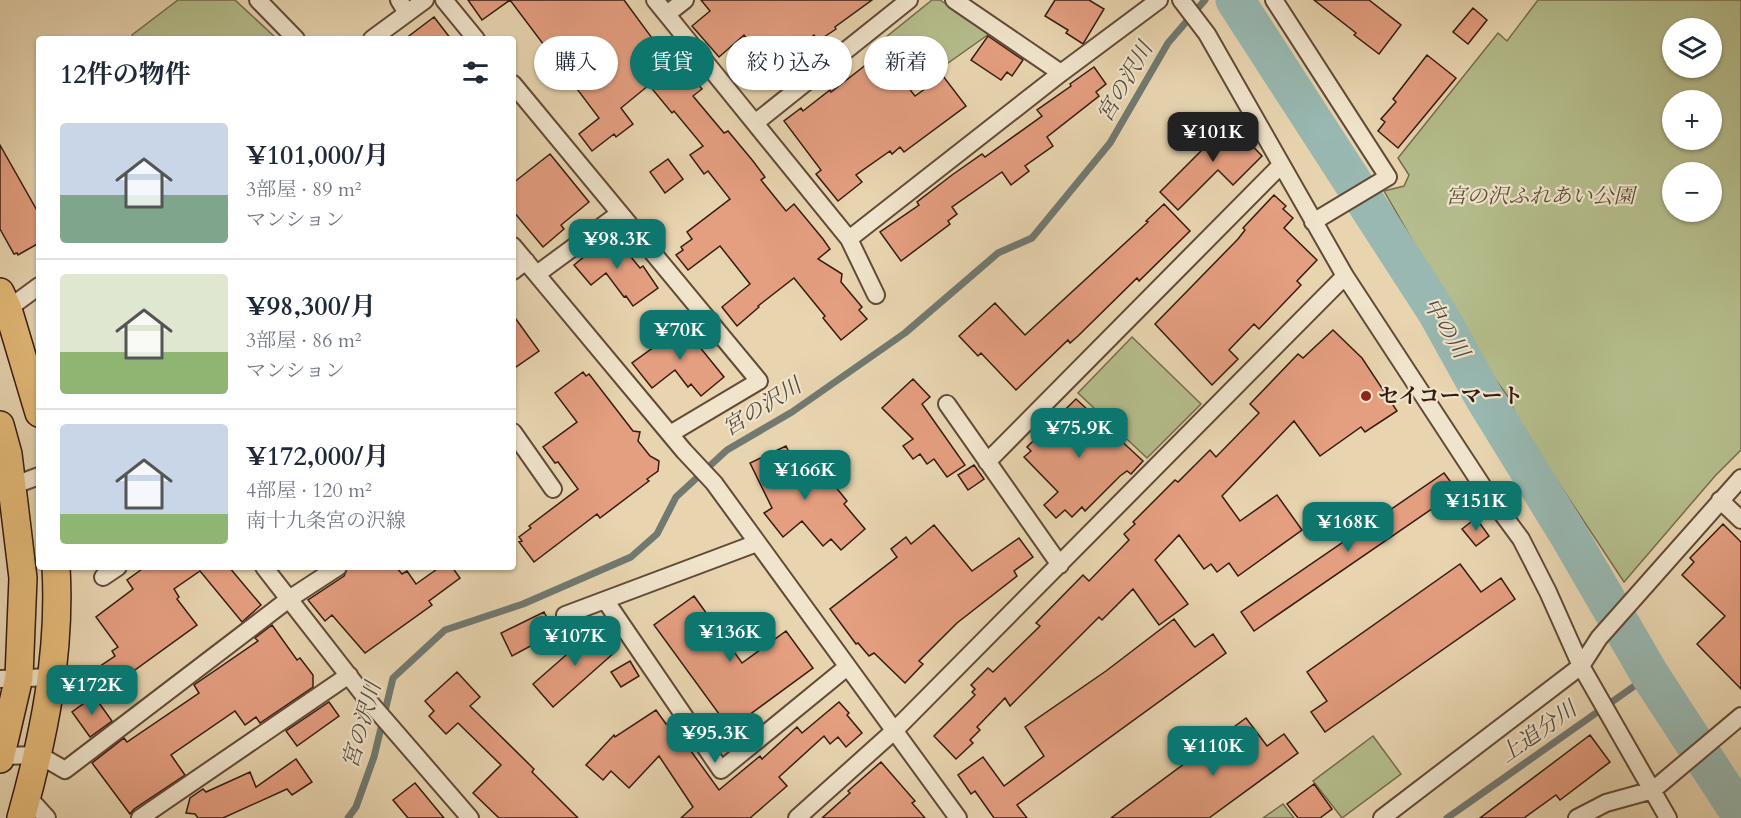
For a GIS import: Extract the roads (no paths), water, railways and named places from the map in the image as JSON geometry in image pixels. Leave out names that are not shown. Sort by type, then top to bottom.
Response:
[{"type":"main road","points":[[3,305],[36,404]]},
{"type":"main road","points":[[0,425],[8,454],[6,491],[23,578],[0,757]]},
{"type":"main road","points":[[24,807],[39,755],[53,677],[56,570]]},
{"type":"street","points":[[258,0],[293,36]]},
{"type":"street","points":[[375,36],[404,6],[425,0]]},
{"type":"street","points":[[444,0],[474,36]]},
{"type":"street","points":[[655,0],[849,239],[876,295]]},
{"type":"street","points":[[667,14],[685,0]]},
{"type":"street","points":[[755,123],[909,0]]},
{"type":"street","points":[[954,0],[1061,73]]},
{"type":"street","points":[[849,239],[1061,73],[1159,0]]},
{"type":"street","points":[[1182,0],[1207,34],[1345,276],[1486,493],[1521,539],[1581,666],[1668,818]]},
{"type":"street","points":[[1274,0],[1388,177],[1313,222]]},
{"type":"street","points":[[516,88],[759,381],[670,434]]},
{"type":"street","points":[[987,462],[1281,165]]},
{"type":"street","points":[[526,269],[620,213]]},
{"type":"street","points":[[516,251],[526,269],[714,483],[958,818]]},
{"type":"street","points":[[796,818],[894,731],[1345,276]]},
{"type":"street","points":[[3,305],[36,288]]},
{"type":"street","points":[[947,404],[1060,565]]},
{"type":"street","points":[[516,436],[553,489]]},
{"type":"street","points":[[6,491],[36,477]]},
{"type":"street","points":[[1382,818],[1581,666],[1599,638],[1741,478]]},
{"type":"street","points":[[1720,500],[1741,520]]},
{"type":"street","points":[[565,615],[757,543]]},
{"type":"street","points":[[103,577],[114,570]]},
{"type":"street","points":[[266,570],[366,698],[470,818]]},
{"type":"street","points":[[0,757],[39,755],[65,770],[289,599],[333,570]]},
{"type":"street","points":[[606,600],[721,770],[848,667]]},
{"type":"street","points":[[140,818],[349,675]]},
{"type":"street","points":[[10,678],[53,677]]},
{"type":"street","points":[[1580,817],[1606,803],[1653,790],[1741,716]]},
{"type":"street","points":[[24,807],[47,818]]},
{"type":"waterway","name":"宮の沢川","points":[[348,818],[356,807],[374,757],[393,678],[445,630],[523,604],[631,557],[657,534],[676,497],[727,450],[792,412],[905,333],[998,253],[1032,238],[1110,143],[1168,43],[1205,0]]},
{"type":"waterway","name":"中の川","points":[[1235,0],[1438,314],[1485,399],[1567,532],[1650,675],[1741,815]]},
{"type":"waterway","name":"上追分川","points":[[1447,818],[1650,675]]},
{"type":"place","name":"セイコーマート","points":[[1366,396]]},
{"type":"park label","name":"宮の沢ふれあい公園","points":[[1540,196]]}]
